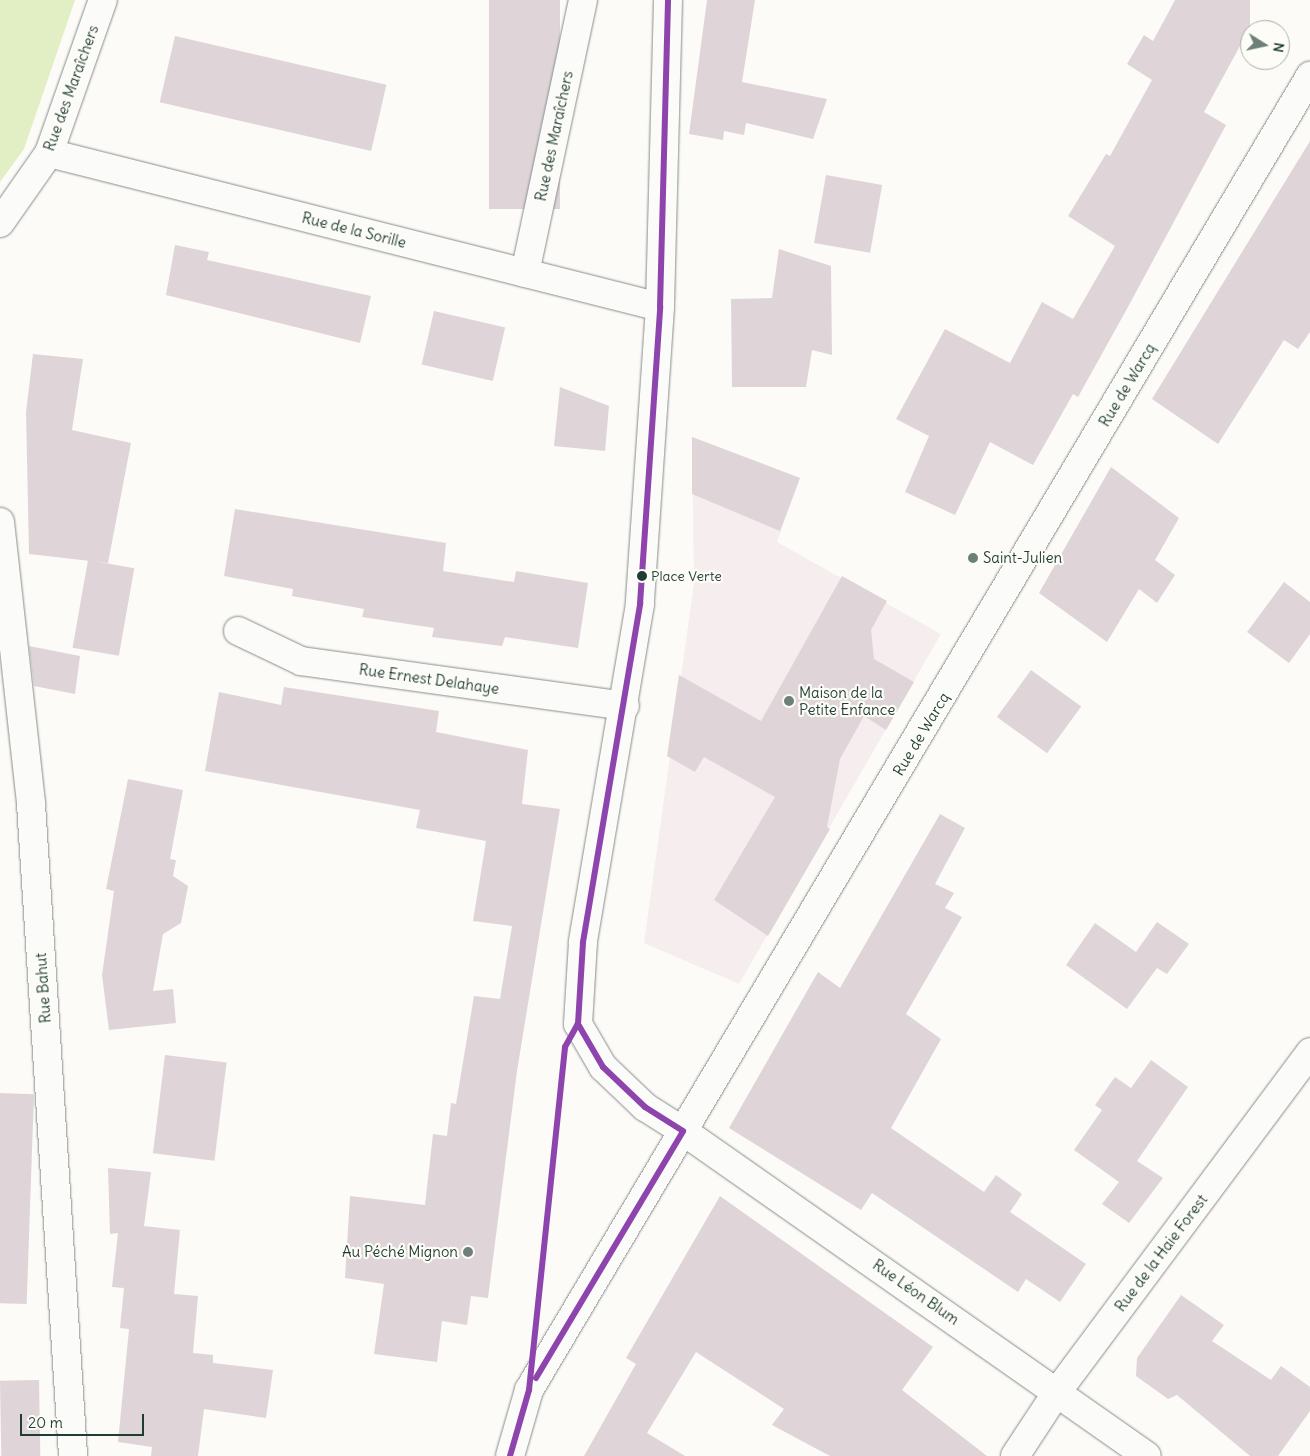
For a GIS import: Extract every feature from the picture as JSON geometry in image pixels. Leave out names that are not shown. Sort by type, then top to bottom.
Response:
[{"type":"street","name":"Rue des Maraîchers","points":[[0,223],[49,153],[103,0]]},
{"type":"street","name":"Rue des Maraîchers","points":[[525,273],[583,0]]},
{"type":"street","points":[[625,706],[640,604],[660,307],[668,0]]},
{"type":"street","name":"Rue de Warcq","points":[[510,1456],[529,1390],[1310,76]]},
{"type":"street","name":"Rue de la Sorille","points":[[49,153],[660,307]]},
{"type":"street","name":"Rue Bahut","points":[[0,522],[31,804],[73,1456]]},
{"type":"street","name":"Rue Ernest Delahaye","points":[[238,631],[301,661],[625,706]]},
{"type":"street","name":"Rue Léon Blum","points":[[625,706],[583,942],[578,1024],[603,1067],[645,1107],[683,1131],[1147,1456]]},
{"type":"street","name":"Rue de la Haie Forest","points":[[1015,1456],[1057,1392],[1310,1052]]},
{"type":"shaded area","name":"Maison de la Petite Enfance","points":[[692,437],[800,478],[777,542],[941,634],[739,984],[644,943],[694,583]]},
{"type":"green space","points":[[0,0],[75,0],[24,149],[0,182]]},
{"type":"building","points":[[489,0],[560,0],[560,209],[489,209]]},
{"type":"building","points":[[707,0],[755,0],[742,82],[827,99],[813,139],[746,123],[744,135],[724,131],[723,140],[689,134]]},
{"type":"building","points":[[1175,0],[1250,0],[1250,20],[1240,20],[1240,46],[1204,112],[1226,125],[1128,307],[1078,397],[1073,394],[1033,465],[990,442],[955,515],[905,492],[929,436],[896,419],[945,329],[1010,363],[1042,302],[1073,319],[1115,246],[1068,216],[1106,154],[1110,156],[1152,80],[1127,64],[1144,35],[1153,41]]},
{"type":"building","points":[[175,36],[386,85],[371,151],[160,102]]},
{"type":"building","points":[[1310,141],[1310,332],[1298,349],[1284,340],[1218,444],[1152,399]]},
{"type":"building","points":[[826,175],[882,185],[870,253],[814,243]]},
{"type":"building","points":[[175,245],[209,252],[207,260],[371,296],[360,343],[166,295]]},
{"type":"building","points":[[779,249],[831,266],[832,355],[812,350],[806,387],[732,387],[731,299],[772,298]]},
{"type":"building","points":[[434,311],[505,327],[493,381],[422,365]]},
{"type":"building","points":[[33,354],[83,359],[72,430],[131,443],[108,563],[29,554],[26,412]]},
{"type":"building","points":[[560,387],[609,406],[605,451],[554,446]]},
{"type":"building","points":[[692,437],[800,478],[780,531],[692,494]]},
{"type":"building","points":[[1111,467],[1179,518],[1155,560],[1175,575],[1157,603],[1139,589],[1107,642],[1039,593]]},
{"type":"building","points":[[235,509],[446,543],[443,571],[514,582],[516,571],[588,583],[578,648],[505,637],[502,646],[432,637],[434,628],[362,617],[364,609],[292,596],[293,589],[224,576]]},
{"type":"building","points":[[88,560],[134,568],[119,656],[73,648]]},
{"type":"building","points":[[842,576],[887,601],[871,630],[874,659],[914,682],[886,730],[864,716],[840,759],[827,827],[830,829],[768,936],[714,900],[775,797],[704,757],[695,772],[667,756],[679,675],[761,721]]},
{"type":"building","points":[[1284,582],[1310,602],[1310,634],[1289,663],[1247,632]]},
{"type":"building","points":[[29,646],[80,656],[75,694],[34,686]]},
{"type":"building","points":[[1031,670],[1081,706],[1047,753],[997,717]]},
{"type":"building","points":[[284,687],[439,711],[436,732],[528,750],[522,804],[560,809],[517,1071],[488,1298],[471,1296],[467,1325],[442,1321],[437,1362],[374,1354],[384,1284],[345,1278],[350,1196],[425,1205],[433,1134],[447,1136],[451,1103],[456,1104],[474,996],[500,999],[512,926],[473,921],[486,841],[416,828],[420,810],[205,771],[219,692],[281,705]]},
{"type":"building","points":[[128,779],[183,790],[170,859],[176,860],[173,876],[188,886],[181,923],[163,934],[153,991],[173,989],[176,1023],[109,1030],[102,975],[114,891],[106,889]]},
{"type":"building","points":[[940,814],[965,828],[935,884],[954,893],[945,908],[962,917],[906,1014],[941,1039],[891,1128],[984,1192],[996,1175],[1022,1194],[1010,1212],[1086,1264],[1060,1302],[1026,1279],[1018,1292],[872,1193],[861,1210],[729,1128],[818,972],[840,988]]},
{"type":"building","points":[[1157,922],[1189,944],[1167,974],[1157,968],[1127,1009],[1066,965],[1095,923],[1136,952]]},
{"type":"building","points":[[165,1055],[227,1063],[214,1161],[153,1153]]},
{"type":"building","points":[[1151,1060],[1188,1087],[1137,1161],[1163,1178],[1129,1223],[1102,1204],[1119,1182],[1074,1150],[1102,1110],[1095,1105],[1115,1077],[1131,1088]]},
{"type":"building","points":[[0,1093],[34,1094],[27,1304],[0,1303]]},
{"type":"building","points":[[108,1168],[151,1172],[144,1226],[180,1230],[174,1294],[198,1296],[193,1353],[213,1355],[213,1363],[273,1370],[266,1418],[204,1409],[198,1456],[151,1456],[152,1447],[118,1442],[129,1329],[120,1328],[124,1288],[112,1287],[118,1233],[110,1234]]},
{"type":"building","points":[[720,1196],[933,1347],[902,1390],[987,1456],[830,1456],[772,1425],[784,1409],[696,1352],[647,1433],[685,1456],[584,1456],[636,1364],[626,1358]]},
{"type":"building","points":[[1181,1295],[1224,1325],[1212,1341],[1271,1380],[1281,1366],[1310,1387],[1310,1411],[1278,1456],[1250,1456],[1177,1395],[1168,1399],[1136,1376],[1137,1358]]},
{"type":"building","points":[[39,1380],[40,1456],[1,1456],[0,1381]]},
{"type":"transit line","points":[[510,1456],[529,1390],[565,1047],[578,1024],[583,942],[640,604],[660,307],[668,0]]},
{"type":"transit line","points":[[536,1378],[683,1131],[645,1107],[603,1067],[578,1024]]},
{"type":"place","name":"Saint-Julien","points":[[973,558]]},
{"type":"place","name":"Place Verte","points":[[642,576]]},
{"type":"place","name":"Maison de la Petite Enfance","points":[[789,701]]},
{"type":"place","name":"Au Péché Mignon","points":[[468,1252]]}]
